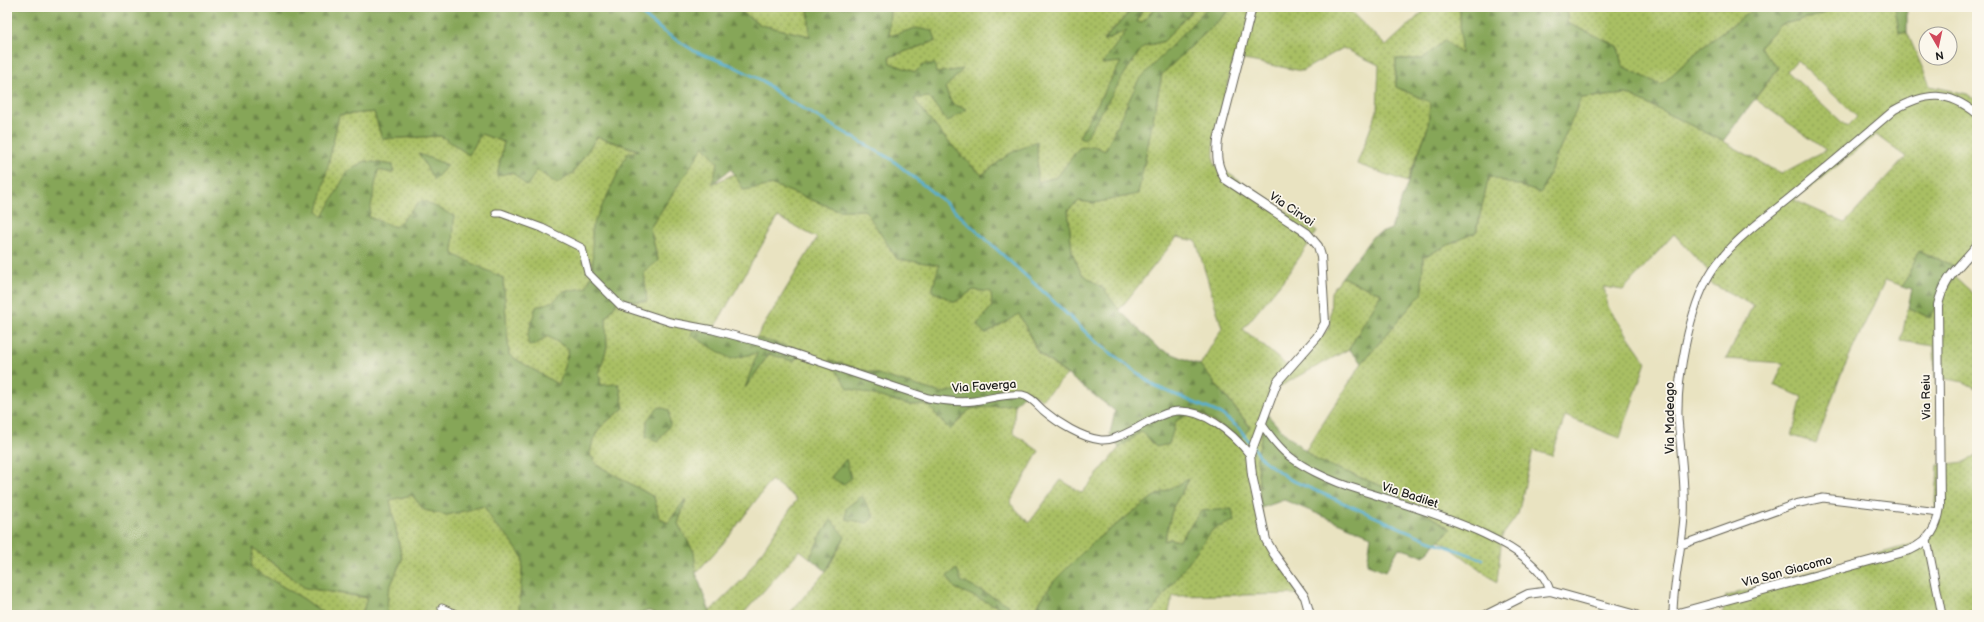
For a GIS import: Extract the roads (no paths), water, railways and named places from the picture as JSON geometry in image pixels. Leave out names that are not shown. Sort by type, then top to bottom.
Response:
[{"type":"street","name":"Via Cirvoi","points":[[1250,454],[1278,382],[1323,329],[1326,315],[1321,256],[1318,246],[1313,238],[1225,179],[1217,162],[1218,140],[1252,7]]},
{"type":"street","name":"Via Madeago","points":[[1672,615],[1684,515],[1678,415],[1679,387],[1697,299],[1710,273],[1726,253],[1756,225],[1894,110],[1905,104],[1925,97],[1941,96],[1964,103],[1977,114]]},
{"type":"street","name":"Via Faverga","points":[[496,213],[501,213],[542,228],[582,248],[588,273],[622,306],[670,322],[713,330],[766,344],[928,398],[951,402],[963,402],[1007,395],[1022,395],[1034,401],[1044,411],[1064,425],[1084,435],[1101,440],[1117,438],[1164,414],[1177,411],[1192,412],[1227,432],[1250,454]]},
{"type":"street","name":"Via Reiu","points":[[1927,540],[1934,530],[1939,512],[1938,305],[1942,289],[1950,275],[1977,245]]},
{"type":"street","name":"Via Badilet","points":[[1261,423],[1275,442],[1293,459],[1338,483],[1447,519],[1510,547],[1528,560],[1543,576],[1550,591]]},
{"type":"street","points":[[1250,454],[1252,475],[1266,540],[1274,554],[1305,597],[1310,615]]},
{"type":"street","points":[[1681,545],[1795,504],[1822,498],[1939,512]]},
{"type":"street","points":[[1927,540],[1942,615]]},
{"type":"street","name":"Via San Giacomo","points":[[1672,615],[1910,550],[1927,540]]},
{"type":"street","points":[[1486,615],[1528,594],[1550,591],[1636,615]]},
{"type":"street","points":[[442,608],[458,615]]},
{"type":"waterway","points":[[633,7],[664,32],[696,52],[731,65],[763,81],[781,96],[891,159],[947,204],[1096,342],[1155,386],[1221,414],[1239,428],[1263,460],[1289,479],[1426,539],[1482,559]]}]
